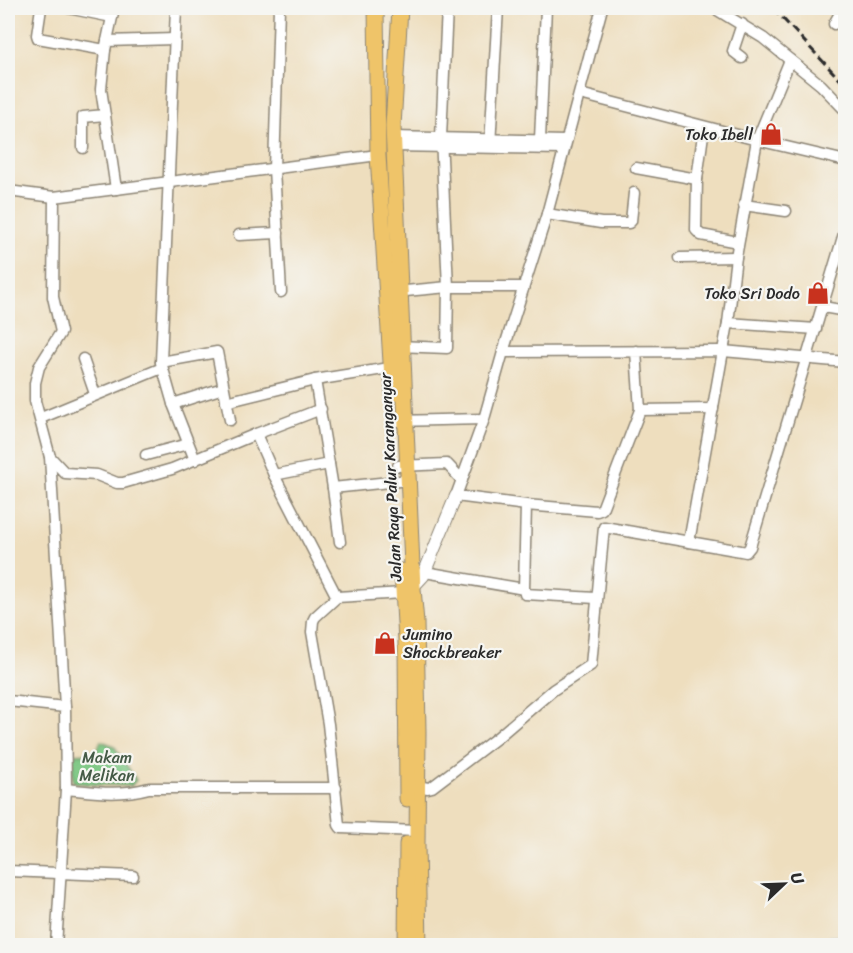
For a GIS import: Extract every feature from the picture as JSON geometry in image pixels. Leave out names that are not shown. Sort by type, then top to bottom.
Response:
[{"type":"main road","name":"Jalan Raya Palur Karanganyar","points":[[389,12],[382,97],[377,114],[378,155],[393,292],[408,591],[406,641],[412,830],[406,945]]},
{"type":"main road","name":"Jalan Raya Palur Karanganyar","points":[[389,12],[394,142],[393,292]]},
{"type":"main road","name":"Jalan Raya Palur Karanganyar","points":[[412,830],[419,945]]},
{"type":"street","points":[[41,8],[38,38],[106,46],[174,39]]},
{"type":"street","points":[[68,8],[113,13],[101,89],[116,189]]},
{"type":"street","points":[[176,8],[161,365],[173,404],[195,460]]},
{"type":"street","points":[[279,8],[274,169],[281,292]]},
{"type":"street","points":[[396,346],[447,348],[448,287],[441,142],[447,8]]},
{"type":"street","points":[[490,143],[498,8]]},
{"type":"street","points":[[540,139],[546,8]]},
{"type":"street","points":[[412,830],[340,827],[328,724],[312,626],[315,617],[337,597],[408,591],[425,572],[484,419],[547,214],[602,8]]},
{"type":"street","points":[[714,8],[742,24],[790,60],[821,85],[846,111]]},
{"type":"street","points":[[834,24],[843,8]]},
{"type":"street","points":[[742,24],[732,51],[742,58]]},
{"type":"street","points":[[689,542],[728,323],[744,205],[757,140],[790,60]]},
{"type":"street","points":[[580,94],[846,161]]},
{"type":"street","points":[[83,148],[82,117],[105,115]]},
{"type":"street","points":[[705,127],[697,178],[695,224],[697,233],[738,242]]},
{"type":"street","points":[[490,143],[540,139],[564,145]]},
{"type":"street","points":[[394,142],[564,145]]},
{"type":"street","points":[[8,191],[54,197],[378,155]]},
{"type":"street","points":[[636,168],[697,178]]},
{"type":"street","points":[[547,214],[602,223],[629,223],[634,193]]},
{"type":"street","points":[[54,197],[53,297],[61,332],[37,372],[35,401],[50,458],[65,707],[66,789],[56,945]]},
{"type":"street","points":[[744,205],[786,211]]},
{"type":"street","points":[[412,785],[432,787],[513,725],[553,690],[591,666],[605,526],[746,552],[750,547],[816,329],[841,259],[846,227]]},
{"type":"street","points":[[239,235],[278,233]]},
{"type":"street","points":[[680,258],[736,257]]},
{"type":"street","points":[[393,292],[448,287],[523,287]]},
{"type":"street","points":[[823,307],[846,311]]},
{"type":"street","points":[[728,323],[816,329]]},
{"type":"street","points":[[456,496],[597,511],[602,508],[640,410],[636,351]]},
{"type":"street","points":[[503,352],[723,351],[846,362]]},
{"type":"street","points":[[41,418],[161,365],[217,352],[230,420]]},
{"type":"street","points":[[83,359],[95,394]]},
{"type":"street","points":[[226,402],[315,380],[397,367]]},
{"type":"street","points":[[315,380],[340,542]]},
{"type":"street","points":[[173,404],[223,388]]},
{"type":"street","points":[[50,458],[65,473],[97,475],[120,483],[172,469],[321,409]]},
{"type":"street","points":[[640,410],[713,409]]},
{"type":"street","points":[[400,421],[484,419]]},
{"type":"street","points":[[256,434],[274,475],[337,597]]},
{"type":"street","points":[[146,455],[188,444]]},
{"type":"street","points":[[274,475],[329,464]]},
{"type":"street","points":[[333,488],[447,464],[462,480]]},
{"type":"street","points":[[526,505],[524,589],[527,595],[596,598]]},
{"type":"street","points":[[425,572],[524,589]]},
{"type":"street","points":[[8,701],[65,707]]},
{"type":"street","points":[[66,789],[133,793],[149,788],[336,788]]},
{"type":"street","points":[[8,871],[133,876]]},
{"type":"green space","name":"Makam Melikan","points":[[101,741],[114,746],[136,780],[131,786],[73,782],[72,754],[96,753]]},
{"type":"waterway","points":[[770,946],[846,940]]},
{"type":"railway","points":[[773,8],[846,86]]},
{"type":"place","name":"Toko Ibell","points":[[771,134]]},
{"type":"place","name":"Toko Sri Dodo","points":[[818,293]]},
{"type":"place","name":"Jumino Shockbreaker","points":[[385,643]]}]
